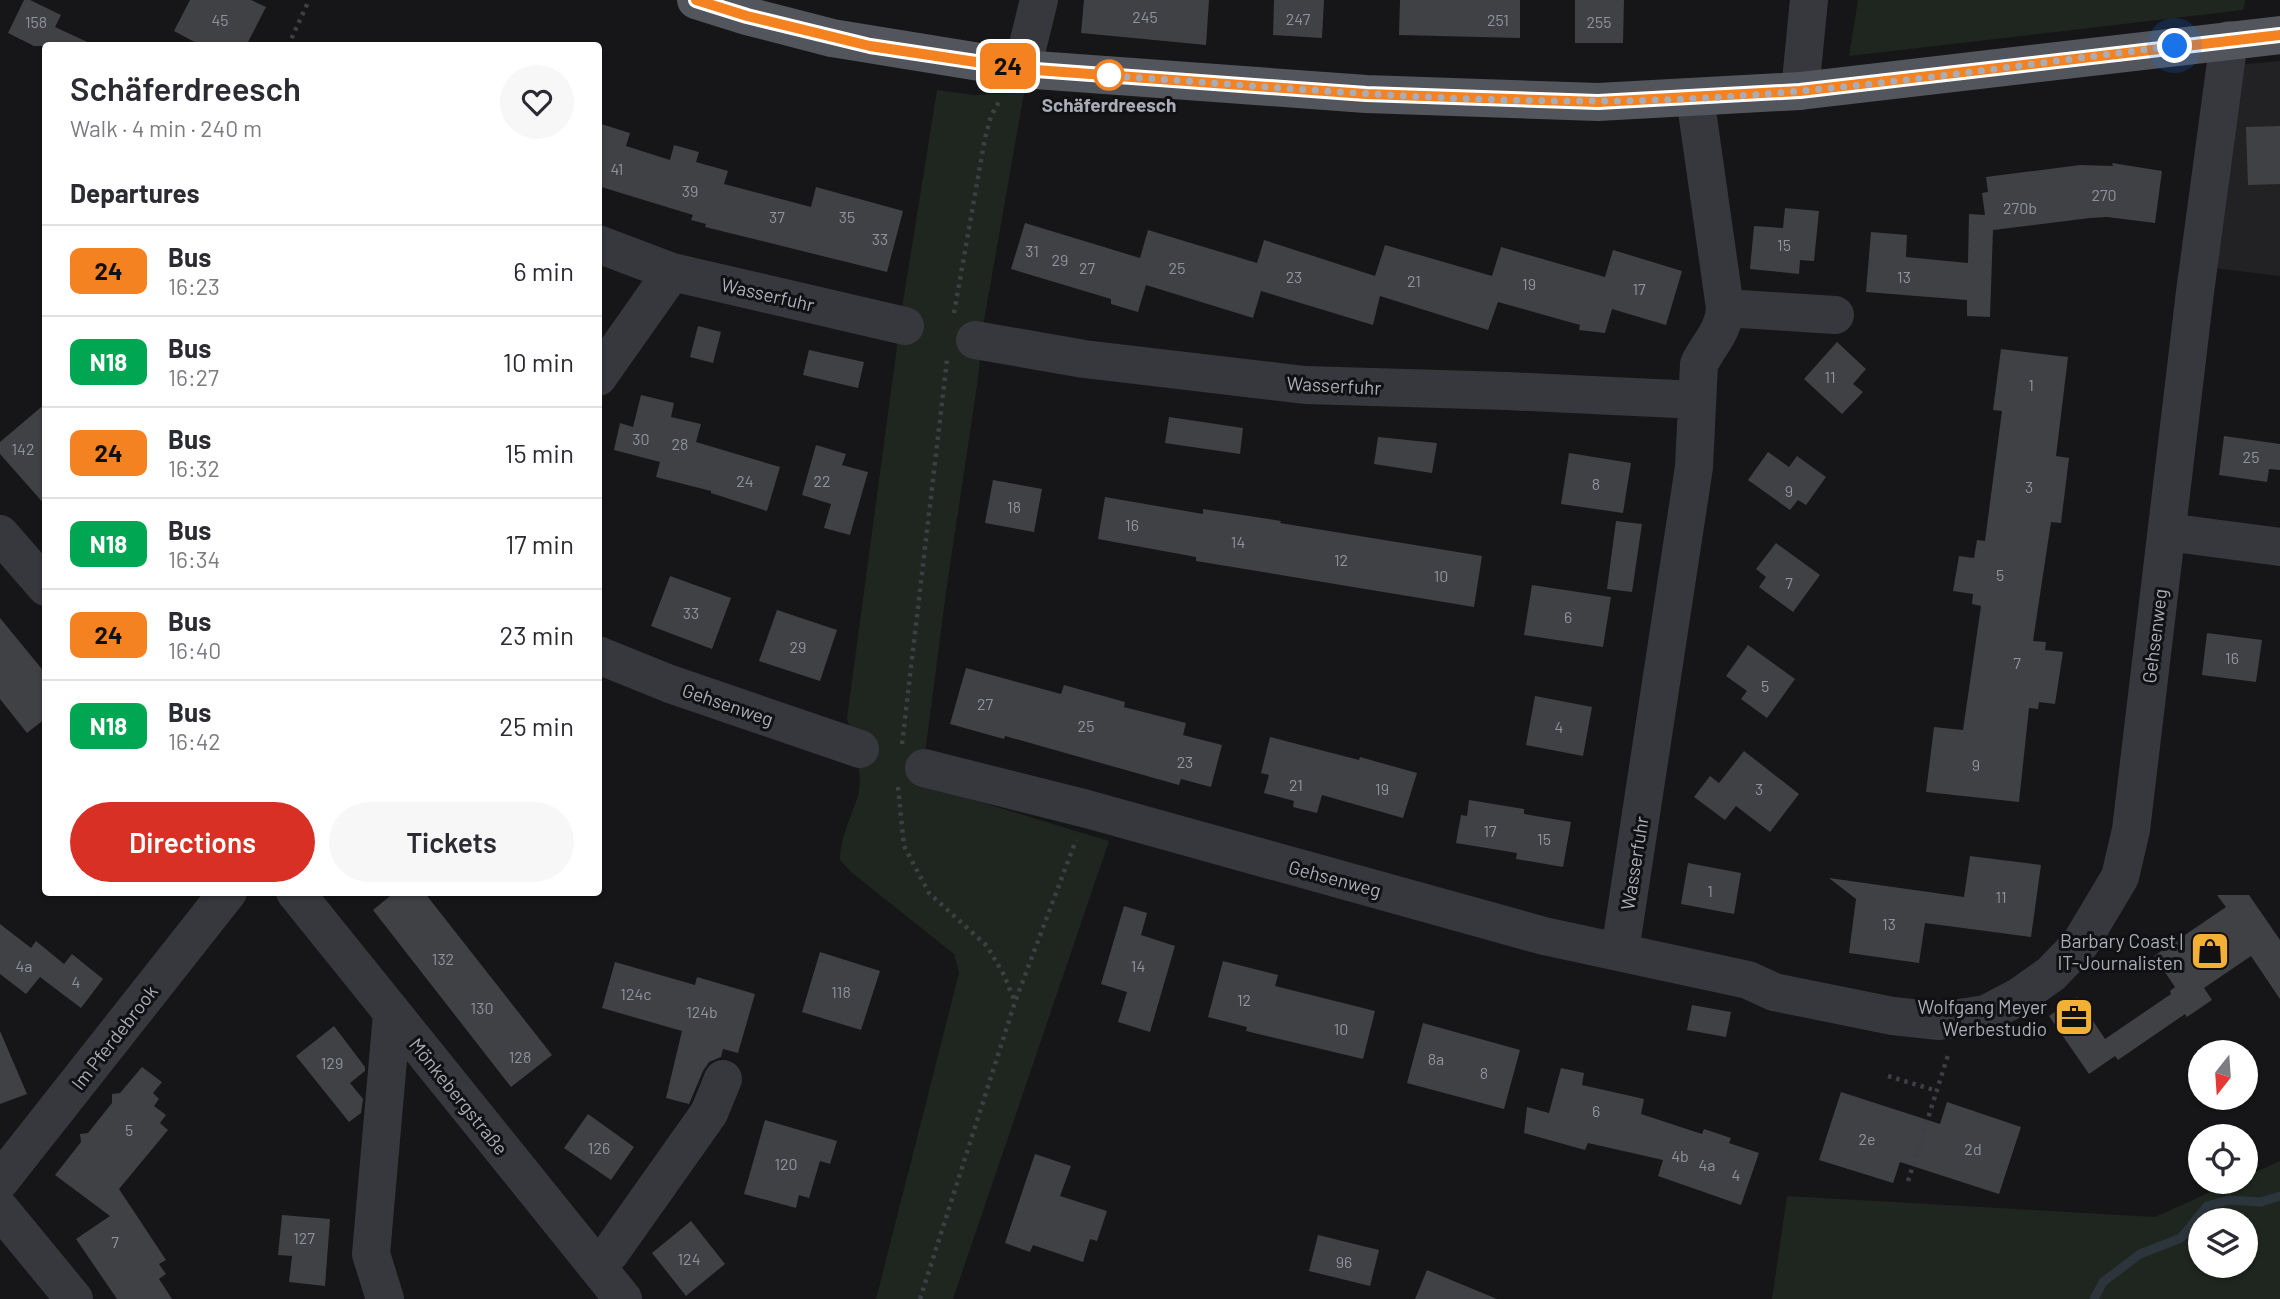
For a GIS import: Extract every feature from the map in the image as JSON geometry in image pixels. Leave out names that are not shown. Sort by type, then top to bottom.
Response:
[{"type":"main road","points":[[696,0],[747,16],[1012,83],[1598,102],[1800,91],[2280,35]]},
{"type":"street","points":[[1012,83],[1039,0]]},
{"type":"street","points":[[1800,91],[1809,0]]},
{"type":"street","name":"Gehsenweg","points":[[908,765],[1087,809],[1544,936],[1748,980],[1774,992],[1892,1016],[1939,1021],[1986,1014],[2020,996],[2051,974],[2080,944],[2120,877],[2131,830],[2195,292],[2229,40]]},
{"type":"street","name":"Wasserfuhr","points":[[1620,951],[1694,467],[1699,364],[1706,349],[1718,336],[1724,321],[1725,308],[1695,97]]},
{"type":"street","name":"Wasserfuhr","points":[[602,246],[672,272],[905,327]]},
{"type":"street","points":[[602,371],[672,272]]},
{"type":"street","points":[[1725,308],[1835,315]]},
{"type":"street","name":"Wasserfuhr","points":[[959,337],[1084,359],[1306,385],[1697,400]]},
{"type":"street","points":[[2167,532],[2280,547]]},
{"type":"street","points":[[0,534],[42,582]]},
{"type":"street","name":"Gehsenweg","points":[[602,657],[670,684],[860,749]]},
{"type":"street","name":"Im Pferdebrook","points":[[0,1181],[226,896]]},
{"type":"street","name":"Mönkebergstraße","points":[[298,896],[623,1299]]},
{"type":"street","points":[[384,1299],[371,1254],[392,1014]]},
{"type":"street","points":[[595,1264],[610,1253],[709,1113],[723,1079]]},
{"type":"street","points":[[0,1209],[74,1299]]},
{"type":"path","points":[[290,42],[309,0]]},
{"type":"path","points":[[1012,83],[991,116],[985,138],[908,765],[904,846],[929,893],[987,946],[1004,975],[1015,1002]]},
{"type":"path","points":[[920,1299],[1015,1002],[1087,809]]},
{"type":"path","points":[[1908,1181],[1960,1018]]},
{"type":"path","points":[[1888,1076],[1937,1091]]},
{"type":"shaded area","points":[[1858,0],[2245,0],[2243,10],[1849,56]]},
{"type":"shaded area","points":[[2280,61],[2280,276],[2213,268],[2236,65]]},
{"type":"shaded area","points":[[937,90],[974,95],[1024,93],[984,321],[921,784],[1109,841],[953,1299],[876,1299],[959,973],[954,954],[851,872],[840,860],[844,835],[858,796],[860,776],[847,718],[903,302]]},
{"type":"shaded area","points":[[2280,1161],[2280,1299],[1772,1299],[1787,1196],[2155,1217],[2206,1194],[2258,1194],[2258,1171]]},
{"type":"building","points":[[24,0],[30,0],[61,15],[55,27],[87,42],[42,42],[42,46],[34,46],[8,33]]},
{"type":"building","points":[[190,0],[251,0],[266,7],[248,42],[195,42],[174,31]]},
{"type":"building","points":[[1084,0],[1209,0],[1206,45],[1081,33]]},
{"type":"building","points":[[1274,0],[1324,0],[1322,38],[1273,35]]},
{"type":"building","points":[[1400,0],[1520,0],[1520,38],[1399,35]]},
{"type":"building","points":[[1575,0],[1624,0],[1623,43],[1575,43]]},
{"type":"building","points":[[602,124],[630,133],[626,146],[670,160],[674,145],[699,152],[696,162],[728,171],[724,184],[811,207],[816,187],[903,211],[887,272],[705,227],[706,224],[691,220],[693,215],[602,187]]},
{"type":"building","points":[[2280,126],[2280,184],[2248,185],[2246,127]]},
{"type":"building","points":[[2112,163],[2162,171],[2155,223],[2107,217],[1993,230],[1990,317],[1967,316],[1967,300],[1866,292],[1871,232],[1907,235],[1906,257],[1968,263],[1969,214],[1985,215],[1982,193],[1988,192],[1986,177],[2080,165],[2113,166]]},
{"type":"building","points":[[1785,208],[1819,211],[1814,261],[1800,260],[1799,274],[1750,269],[1754,226],[1783,228]]},
{"type":"building","points":[[1025,223],[1140,258],[1148,230],[1257,263],[1264,240],[1375,276],[1385,245],[1492,276],[1501,247],[1605,277],[1613,250],[1682,271],[1666,325],[1612,309],[1605,333],[1579,330],[1580,325],[1498,302],[1488,330],[1380,296],[1373,325],[1261,291],[1253,318],[1146,285],[1138,312],[1111,304],[1111,299],[1011,269]]},
{"type":"building","points":[[698,326],[721,332],[713,363],[690,357]]},
{"type":"building","points":[[1837,342],[1866,369],[1853,384],[1863,392],[1842,414],[1804,379]]},
{"type":"building","points":[[2001,349],[2068,357],[2056,456],[2069,458],[2061,523],[2051,522],[2033,641],[2046,642],[2045,650],[2063,652],[2055,704],[2039,702],[2038,709],[2029,708],[2019,802],[1926,792],[1934,727],[1963,730],[1981,606],[1972,604],[1973,594],[1953,591],[1959,556],[1974,558],[1977,540],[1985,541],[2002,411],[1993,410]]},
{"type":"building","points":[[809,350],[864,362],[858,388],[803,375]]},
{"type":"building","points":[[641,395],[674,403],[671,417],[701,424],[696,442],[780,467],[767,511],[711,491],[656,477],[660,462],[614,450],[620,423],[633,427]]},
{"type":"building","points":[[42,406],[42,501],[0,454],[0,442]]},
{"type":"building","points":[[1169,417],[1243,428],[1240,454],[1165,443]]},
{"type":"building","points":[[2224,436],[2280,444],[2280,470],[2269,469],[2267,482],[2219,475]]},
{"type":"building","points":[[1378,437],[1437,443],[1432,473],[1374,464]]},
{"type":"building","points":[[816,445],[846,454],[842,465],[868,472],[850,535],[824,528],[831,504],[802,495]]},
{"type":"building","points":[[1768,452],[1789,467],[1797,456],[1826,477],[1806,505],[1798,500],[1790,510],[1748,480]]},
{"type":"building","points":[[1569,453],[1631,463],[1623,513],[1561,504]]},
{"type":"building","points":[[993,480],[1042,489],[1034,532],[985,523]]},
{"type":"building","points":[[1105,497],[1203,514],[1203,509],[1281,521],[1280,523],[1482,556],[1474,607],[1196,561],[1196,557],[1098,539]]},
{"type":"building","points":[[1616,521],[1642,524],[1632,592],[1607,589]]},
{"type":"building","points":[[1776,543],[1820,575],[1793,612],[1759,587],[1766,577],[1756,569]]},
{"type":"building","points":[[670,576],[731,598],[712,649],[651,626]]},
{"type":"building","points":[[1532,585],[1611,597],[1603,647],[1524,635]]},
{"type":"building","points":[[777,610],[837,630],[820,681],[759,661]]},
{"type":"building","points":[[0,618],[42,669],[42,721],[27,733],[0,699]]},
{"type":"building","points":[[2207,633],[2262,640],[2256,682],[2202,675]]},
{"type":"building","points":[[1748,645],[1795,679],[1767,718],[1741,699],[1747,691],[1726,676]]},
{"type":"building","points":[[966,668],[1061,694],[1064,685],[1125,702],[1124,707],[1186,723],[1183,735],[1222,745],[1211,787],[1181,779],[1179,785],[1005,736],[1004,739],[950,724]]},
{"type":"building","points":[[1535,696],[1592,707],[1583,756],[1526,745]]},
{"type":"building","points":[[1270,737],[1417,773],[1403,818],[1322,795],[1317,813],[1293,807],[1294,801],[1264,793],[1269,775],[1261,773]]},
{"type":"building","points":[[1744,751],[1799,794],[1770,832],[1736,806],[1725,820],[1694,797],[1710,776],[1719,783]]},
{"type":"building","points":[[1469,800],[1524,809],[1524,814],[1571,822],[1563,867],[1516,859],[1517,853],[1456,843],[1461,815],[1467,816]]},
{"type":"building","points":[[1970,856],[2041,865],[2031,937],[1925,923],[1919,963],[1849,953],[1856,899],[1829,878],[1964,897]]},
{"type":"building","points":[[1688,863],[1741,873],[1734,914],[1681,904]]},
{"type":"building","points":[[2217,895],[2249,895],[2280,940],[2280,999],[2251,956],[2204,988],[2212,1000],[2187,1017],[2185,1014],[2118,1060],[2115,1056],[2089,1074],[2049,1016],[2077,997],[2105,1039],[2171,994],[2170,991],[2175,987],[2154,956],[2226,907]]},
{"type":"building","points":[[390,896],[427,896],[552,1055],[511,1087],[373,910]]},
{"type":"building","points":[[1124,906],[1147,913],[1141,935],[1175,946],[1150,1032],[1118,1022],[1127,992],[1101,984]]},
{"type":"building","points":[[0,924],[31,948],[36,941],[64,964],[72,954],[103,979],[81,1008],[40,977],[26,994],[0,974]]},
{"type":"building","points":[[820,952],[880,971],[861,1030],[802,1012]]},
{"type":"building","points":[[1223,961],[1278,975],[1275,986],[1375,1011],[1363,1059],[1246,1031],[1247,1027],[1208,1017]]},
{"type":"building","points":[[615,962],[695,985],[697,977],[755,994],[738,1053],[723,1049],[721,1057],[709,1062],[689,1104],[666,1098],[682,1031],[602,1008]]},
{"type":"building","points":[[1692,1005],[1731,1012],[1726,1037],[1687,1030]]},
{"type":"building","points":[[1423,1023],[1520,1050],[1504,1109],[1407,1083]]},
{"type":"building","points":[[334,1026],[365,1067],[365,1071],[350,1083],[363,1099],[361,1113],[349,1122],[296,1056]]},
{"type":"building","points":[[0,1031],[27,1094],[0,1104]]},
{"type":"building","points":[[142,1067],[162,1082],[153,1093],[159,1099],[154,1106],[166,1115],[160,1123],[168,1130],[119,1189],[166,1260],[159,1264],[166,1274],[159,1279],[172,1299],[117,1299],[76,1239],[110,1216],[55,1175],[81,1142],[80,1134],[88,1133],[112,1103],[112,1094],[120,1093]]},
{"type":"building","points":[[1561,1068],[1584,1073],[1582,1085],[1644,1099],[1641,1114],[1702,1134],[1704,1129],[1731,1138],[1729,1143],[1759,1153],[1741,1205],[1658,1176],[1663,1160],[1588,1143],[1585,1150],[1524,1133],[1527,1107],[1549,1113]]},
{"type":"building","points":[[1841,1092],[1940,1124],[1947,1102],[2021,1127],[1999,1194],[1900,1162],[1893,1183],[1819,1160]]},
{"type":"building","points":[[588,1114],[634,1147],[611,1180],[564,1148]]},
{"type":"building","points":[[765,1120],[837,1141],[830,1164],[820,1161],[809,1198],[799,1195],[796,1208],[744,1194]]},
{"type":"building","points":[[1035,1154],[1071,1166],[1060,1196],[1107,1211],[1097,1241],[1090,1239],[1083,1262],[1033,1245],[1030,1252],[1005,1243]]},
{"type":"building","points":[[282,1215],[330,1219],[325,1286],[289,1282],[292,1256],[278,1255]]},
{"type":"building","points":[[691,1221],[725,1264],[686,1296],[652,1253]]},
{"type":"building","points":[[1318,1235],[1379,1250],[1370,1286],[1309,1271]]},
{"type":"building","points":[[1427,1270],[1497,1299],[1415,1299]]},
{"type":"waterway","points":[[2094,1299],[2103,1282],[2140,1254],[2181,1238],[2207,1206],[2229,1200],[2261,1202],[2280,1196]]},
{"type":"bus line","name":"24","points":[[696,0],[792,28],[870,46],[1022,69],[1366,94],[1598,102],[1800,91],[2280,35]]},
{"type":"place","name":"Schäferdreesch","points":[[1109,75]]},
{"type":"place","name":"Barbary Coast | IT-Journalisten","points":[[2210,951]]},
{"type":"place","name":"Wolfgang Meyer Werbestudio","points":[[2074,1017]]},
{"type":"route","points":[[1109,75],[1099,75],[1366,94],[1598,102],[1800,91],[2175,46]]}]
